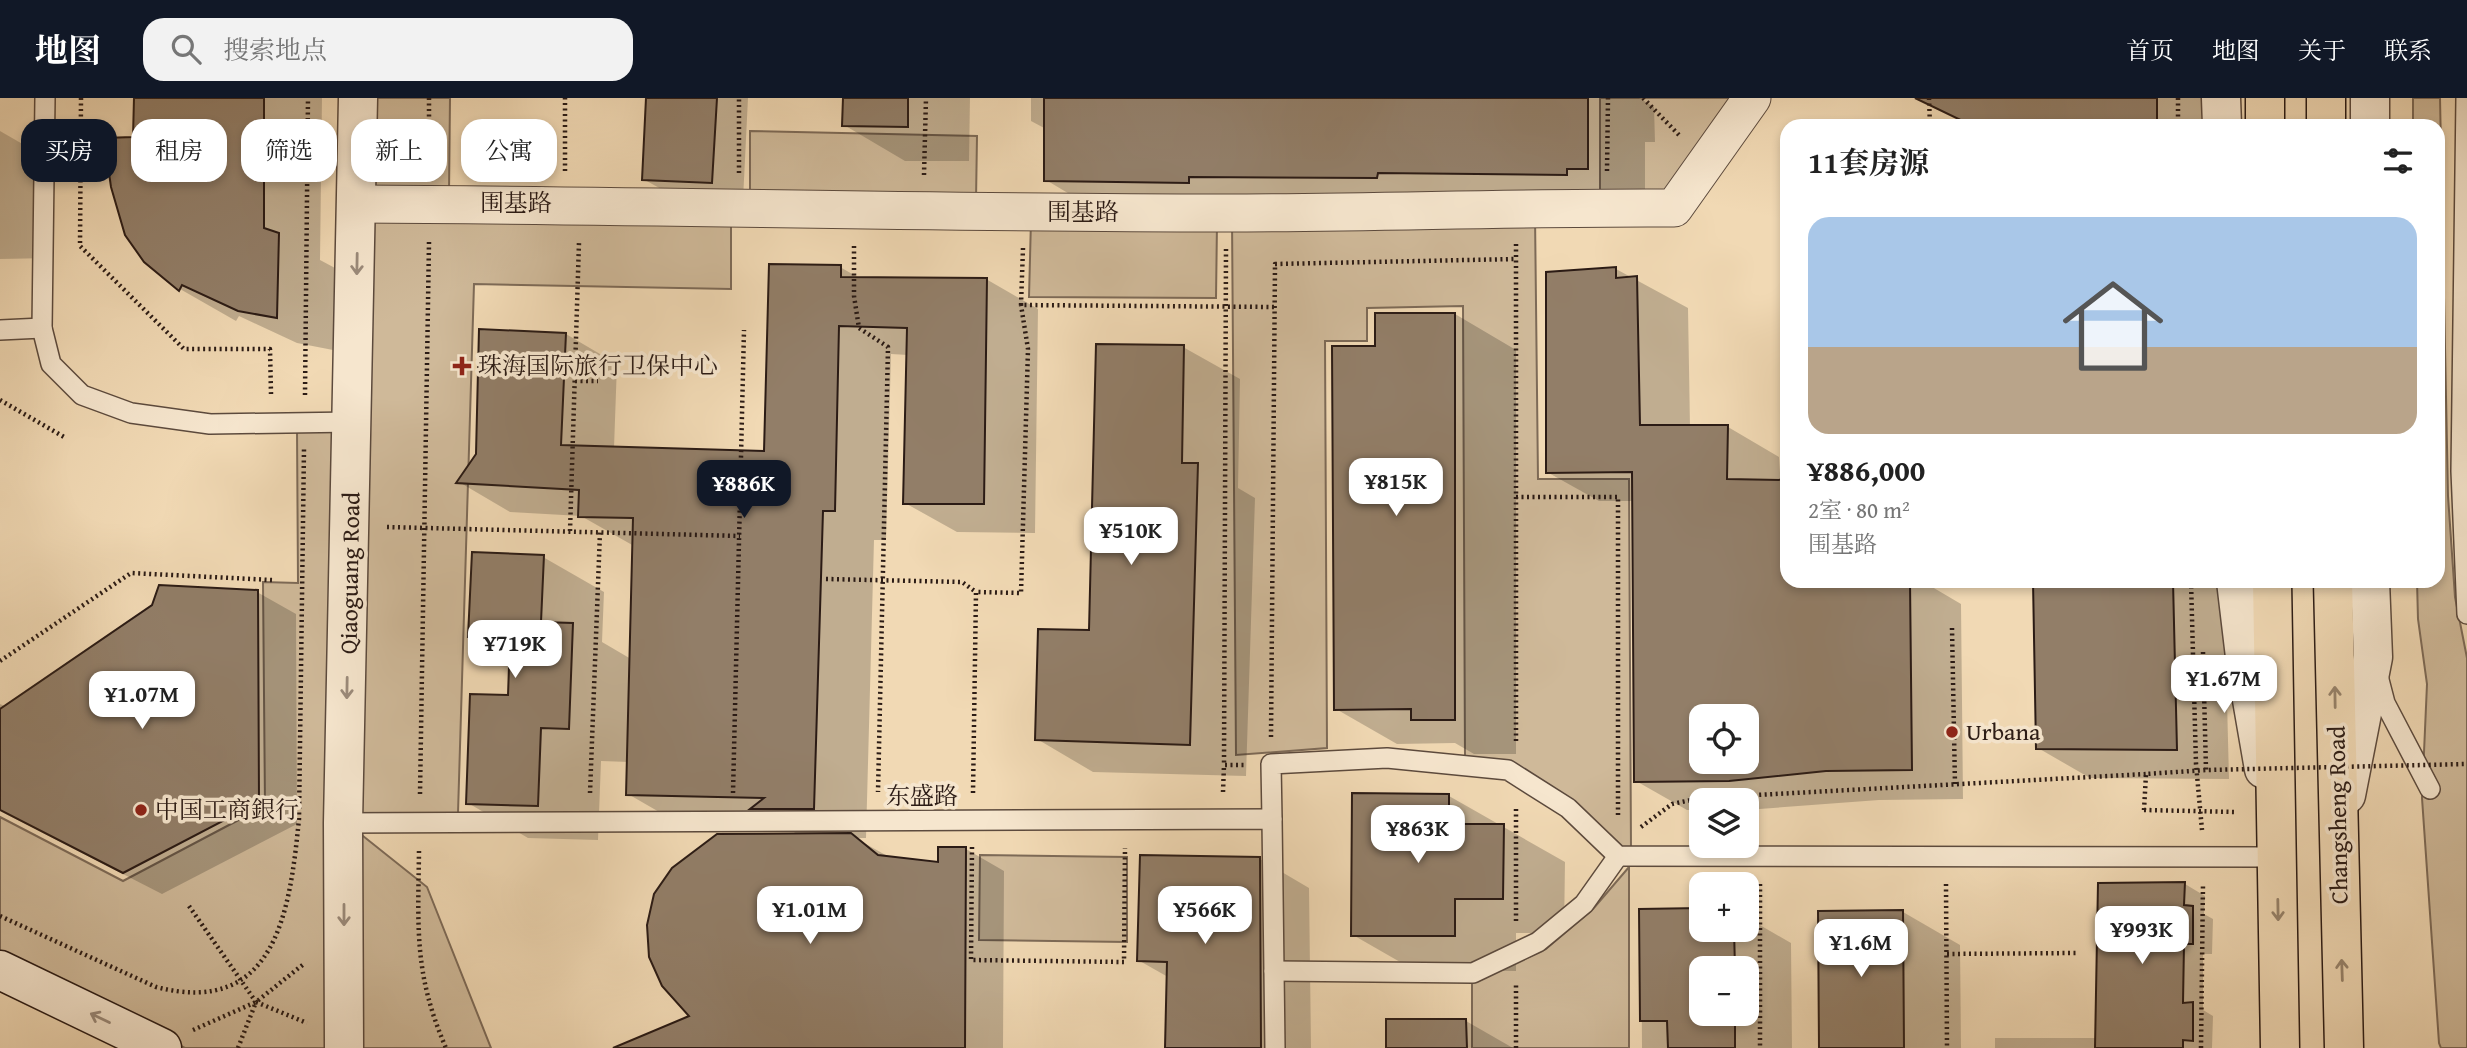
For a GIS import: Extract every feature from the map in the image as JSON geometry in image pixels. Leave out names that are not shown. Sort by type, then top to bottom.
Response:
[{"type":"main road","points":[[2265,98],[2265,119]]},
{"type":"main road","points":[[2326,98],[2326,119]]},
{"type":"main road","points":[[2272,588],[2280,1048]]},
{"type":"main road","name":"Changsheng Road","points":[[2333,588],[2338,839],[2347,1045]]},
{"type":"street","name":"Qiaoguang Road","points":[[344,1043],[344,823],[354,422],[358,98]]},
{"type":"street","name":"围基路","points":[[358,204],[573,203],[739,209],[1226,213],[1674,208],[1752,98]]},
{"type":"street","points":[[2221,98],[2222,119]]},
{"type":"street","points":[[2370,98],[2370,119]]},
{"type":"street","points":[[2237,588],[2246,665],[2275,837]]},
{"type":"street","points":[[2338,839],[2373,656],[2370,588]]},
{"type":"street","points":[[0,970],[159,1047]]},
{"type":"lane","points":[[45,98],[42,328],[51,365],[82,395],[131,413],[210,424],[354,422]]},
{"type":"lane","points":[[2466,98],[2461,471],[2467,614]]},
{"type":"lane","points":[[0,330],[42,328]]},
{"type":"lane","points":[[2373,656],[2385,703],[2430,789]]},
{"type":"lane","points":[[1275,1048],[1271,764],[1387,758],[1508,770],[1568,808],[1618,856],[1689,856]]},
{"type":"lane","name":"东盛路","points":[[344,823],[1272,819]]},
{"type":"lane","points":[[1759,856],[2203,857],[2275,837]]},
{"type":"lane","points":[[1274,971],[1473,973],[1538,942],[1584,904],[1618,856]]},
{"type":"path","points":[[81,98],[80,246],[184,349],[270,349],[271,423]]},
{"type":"path","points":[[0,916],[156,987],[183,994],[211,992],[240,981],[264,959],[284,922],[294,869],[299,819],[308,98]]},
{"type":"path","points":[[429,98],[426,528],[418,944],[421,973],[446,1048]]},
{"type":"path","points":[[565,98],[573,203],[574,381],[570,531]]},
{"type":"path","points":[[739,98],[739,209]]},
{"type":"path","points":[[923,210],[926,98]]},
{"type":"path","points":[[1607,208],[1608,98]]},
{"type":"path","points":[[1643,98],[1686,142],[1709,159]]},
{"type":"path","points":[[1929,98],[1930,119]]},
{"type":"path","points":[[2178,98],[2178,119]]},
{"type":"path","points":[[1516,209],[1516,1048]]},
{"type":"path","points":[[855,210],[853,296],[859,328],[888,347],[877,821]]},
{"type":"path","points":[[825,579],[962,582],[976,592],[1021,593],[1028,349],[1021,304],[1024,211]]},
{"type":"path","points":[[1226,213],[1224,765],[1271,764],[1275,264],[1516,259]]},
{"type":"path","points":[[1021,304],[1274,307]]},
{"type":"path","points":[[733,821],[744,330]]},
{"type":"path","points":[[574,381],[598,381]]},
{"type":"path","points":[[0,400],[64,437]]},
{"type":"path","points":[[1516,497],[1618,497],[1618,856]]},
{"type":"path","points":[[351,526],[740,536]]},
{"type":"path","points":[[589,822],[600,532]]},
{"type":"path","points":[[0,662],[131,573],[272,580]]},
{"type":"path","points":[[2191,588],[2196,765],[2203,857],[2201,1048]]},
{"type":"path","points":[[976,592],[971,960],[1124,962],[1125,820]]},
{"type":"path","points":[[1952,628],[1955,785]]},
{"type":"path","points":[[2203,639],[2206,770]]},
{"type":"path","points":[[1759,797],[2206,770],[2467,764]]},
{"type":"path","points":[[2146,774],[2144,810],[2201,811],[2275,837]]},
{"type":"path","points":[[1618,856],[1645,823],[1672,804],[1689,801]]},
{"type":"path","points":[[1759,856],[1760,1048]]},
{"type":"path","points":[[1947,856],[1947,1048]]},
{"type":"path","points":[[188,906],[256,1002],[344,1043]]},
{"type":"path","points":[[159,1047],[256,1002],[344,932]]},
{"type":"path","points":[[1947,954],[2077,953]]},
{"type":"path","points":[[239,1048],[256,1002]]},
{"type":"shaded area","points":[[368,98],[450,98],[449,193],[367,193],[367,182],[447,182],[447,119],[368,119]]},
{"type":"shaded area","points":[[1600,98],[1732,98],[1671,202],[1600,202]]},
{"type":"shaded area","points":[[2413,98],[2440,98],[2440,119],[2413,119]]},
{"type":"shaded area","points":[[750,131],[977,136],[976,200],[750,201]]},
{"type":"shaded area","points":[[1535,215],[1538,479],[1629,479],[1631,850],[1621,851],[1570,799],[1465,759],[1463,306],[1367,308],[1367,341],[1325,341],[1327,748],[1236,755],[1232,218]]},
{"type":"shaded area","points":[[368,216],[731,219],[731,289],[474,284],[458,813],[352,814]]},
{"type":"shaded area","points":[[1031,220],[1217,223],[1216,298],[1029,297]]},
{"type":"shaded area","points":[[2445,347],[2448,496],[2455,597],[2467,658],[2467,1048],[2441,1048],[2439,1043],[2422,798],[2427,684],[2418,619],[2417,588],[2445,588]]},
{"type":"shaded area","points":[[297,429],[347,429],[337,1048],[185,1048],[0,959],[0,817],[123,881],[265,806],[263,582],[298,583]]},
{"type":"shaded area","points":[[353,828],[427,887],[491,1048],[352,1048]]},
{"type":"shaded area","points":[[980,855],[1127,857],[1127,942],[979,940]]},
{"type":"shaded area","points":[[1629,867],[1629,1048],[1472,1048],[1472,983],[1546,949],[1593,909]]},
{"type":"building","points":[[134,98],[264,98],[264,119],[241,119],[241,182],[264,182],[264,228],[279,233],[277,318],[238,311],[182,285],[179,291],[144,262],[125,235],[111,187],[110,182],[117,182],[117,138],[131,137],[131,182],[227,182],[227,119],[133,119]]},
{"type":"building","points":[[646,98],[717,98],[712,183],[642,180]]},
{"type":"building","points":[[843,98],[908,98],[908,127],[842,126]]},
{"type":"building","points":[[1044,98],[1588,98],[1588,169],[1567,169],[1567,175],[1378,173],[1377,178],[1189,177],[1189,183],[1044,181]]},
{"type":"building","points":[[1915,98],[2157,98],[2157,119],[1958,119]]},
{"type":"building","points":[[769,264],[841,265],[841,277],[987,278],[984,504],[903,504],[907,328],[839,326],[835,511],[823,511],[814,809],[750,809],[764,798],[626,795],[633,518],[578,517],[579,490],[456,483],[476,454],[479,329],[566,333],[561,445],[764,451]]},
{"type":"building","points":[[1616,267],[1616,278],[1637,276],[1640,425],[1728,425],[1727,479],[1780,480],[1780,588],[1910,588],[1912,770],[1826,771],[1729,781],[1634,782],[1632,472],[1546,473],[1546,272]]},
{"type":"building","points":[[1375,313],[1455,313],[1455,720],[1411,720],[1411,709],[1334,710],[1332,346],[1375,346]]},
{"type":"building","points":[[1096,344],[1184,345],[1182,463],[1198,463],[1190,745],[1035,740],[1038,629],[1089,630]]},
{"type":"building","points":[[472,552],[544,555],[541,622],[573,623],[569,729],[541,728],[538,806],[466,804],[470,694],[508,695],[510,638],[468,637]]},
{"type":"building","points":[[159,585],[258,590],[259,802],[123,873],[0,810],[0,709],[152,605]]},
{"type":"building","points":[[2033,588],[2173,588],[2177,750],[2036,749]]},
{"type":"building","points":[[1352,793],[1449,794],[1449,824],[1504,824],[1503,899],[1455,899],[1455,936],[1351,936]]},
{"type":"building","points":[[851,833],[878,855],[938,862],[938,847],[966,847],[965,1048],[613,1048],[689,1016],[662,986],[649,957],[647,925],[654,894],[672,868],[717,834]]},
{"type":"building","points":[[1140,855],[1260,857],[1261,1048],[1165,1048],[1167,962],[1137,961]]},
{"type":"building","points":[[2185,882],[2184,905],[2193,906],[2193,944],[2184,944],[2183,1003],[2193,1002],[2193,1041],[2183,1040],[2183,1048],[2095,1048],[2098,883]]},
{"type":"building","points":[[1689,908],[1689,942],[1734,942],[1735,956],[1689,956],[1689,1026],[1735,1026],[1735,1048],[1668,1048],[1667,1021],[1640,1021],[1639,909]]},
{"type":"building","points":[[1903,910],[1904,1048],[1819,1048],[1818,911]]},
{"type":"building","points":[[1386,1019],[1466,1019],[1467,1048],[1386,1048]]},
{"type":"place","name":"珠海国际旅行卫保中心","points":[[462,366]]},
{"type":"place","name":"Urbana","points":[[1952,732]]},
{"type":"place","name":"中国工商銀行","points":[[141,810]]}]
